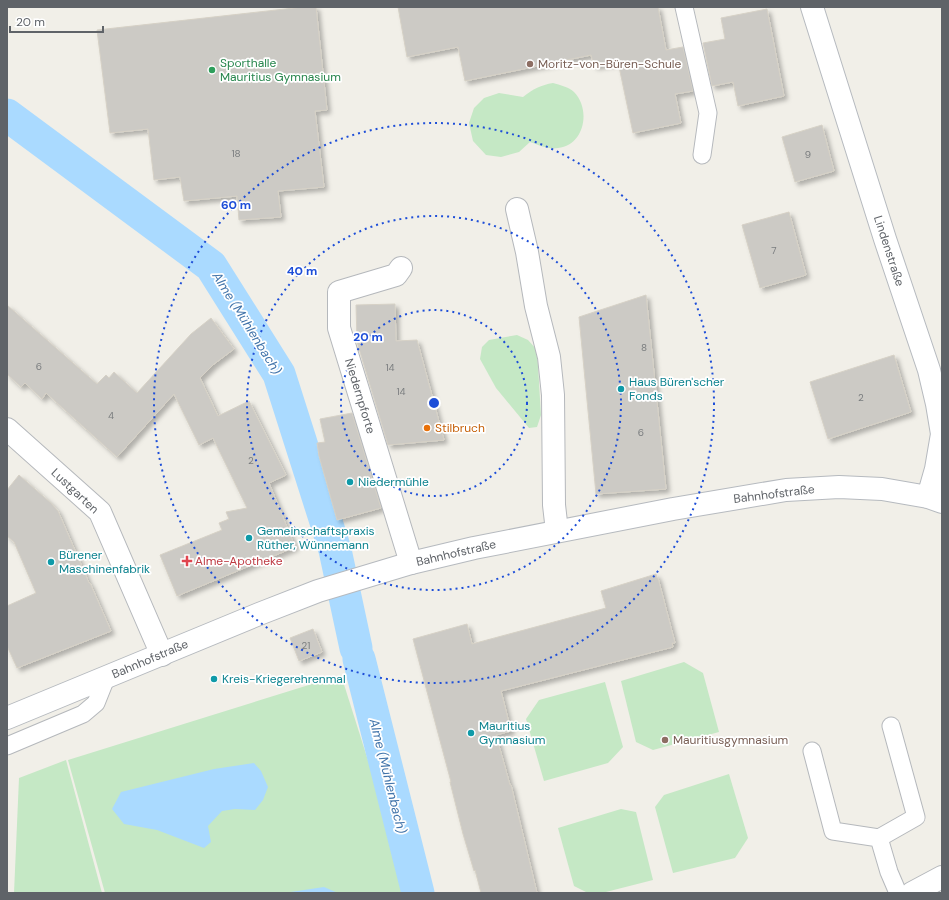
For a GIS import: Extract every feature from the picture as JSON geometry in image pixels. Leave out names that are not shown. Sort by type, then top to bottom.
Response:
[{"type":"main road","name":"Lindenstraße","points":[[812,7],[890,254],[929,370],[942,434],[936,470],[935,500]]},
{"type":"main road","points":[[517,209],[527,252],[536,306],[549,357],[553,395],[554,505],[557,531]]},
{"type":"main road","name":"Niedernpforte","points":[[401,268],[396,275],[339,292],[339,328],[411,563]]},
{"type":"main road","name":"Lustgarten","points":[[7,429],[100,512],[162,655]]},
{"type":"main road","name":"Bahnhofstraße","points":[[7,718],[318,591],[411,563],[474,548],[673,509],[786,490],[839,487],[882,489],[935,500]]},
{"type":"main road","points":[[912,893],[942,877]]},
{"type":"lane","points":[[684,7],[708,113],[702,155]]},
{"type":"lane","points":[[7,746],[83,714],[96,703],[106,678]]},
{"type":"lane","points":[[812,751],[833,831],[879,838],[916,817],[891,726]]},
{"type":"lane","points":[[879,838],[889,872],[898,893]]},
{"type":"green space","points":[[553,83],[572,90],[579,99],[584,116],[579,133],[574,140],[567,145],[558,148],[544,147],[530,142],[519,152],[501,157],[486,155],[473,141],[469,123],[474,108],[484,98],[499,93],[523,97],[537,88]]},
{"type":"green space","points":[[517,335],[528,340],[537,350],[541,415],[537,427],[529,428],[496,388],[480,359],[482,347],[489,340]]},
{"type":"green space","points":[[684,662],[703,673],[719,732],[653,750],[636,742],[621,681]]},
{"type":"green space","points":[[341,675],[410,893],[105,893],[68,760]]},
{"type":"green space","points":[[605,682],[623,747],[608,763],[544,781],[526,719],[539,700]]},
{"type":"green space","points":[[66,760],[102,893],[14,893],[19,778]]},
{"type":"green space","points":[[729,774],[748,838],[735,858],[673,873],[655,807],[664,795]]},
{"type":"green space","points":[[621,809],[636,812],[653,880],[602,893],[588,893],[574,886],[558,828]]},
{"type":"water","points":[[254,763],[261,771],[268,787],[263,800],[255,810],[235,809],[222,811],[208,826],[211,842],[204,848],[157,830],[124,824],[112,809],[121,792],[214,769]]},
{"type":"water","points":[[324,887],[338,893],[284,893]]},
{"type":"building","name":"Sporthalle Mauritius Gymnasium","points":[[303,7],[316,7],[327,110],[315,111],[324,187],[278,191],[281,217],[239,220],[237,196],[184,201],[180,177],[154,180],[148,129],[110,133],[97,30]]},
{"type":"building","points":[[398,7],[658,7],[666,50],[683,47],[693,91],[675,94],[681,123],[633,133],[618,62],[594,66],[591,55],[465,81],[458,47],[407,57]]},
{"type":"building","points":[[767,9],[784,96],[738,106],[733,82],[712,86],[703,43],[725,39],[721,18]]},
{"type":"building","points":[[822,125],[834,171],[795,182],[782,137]]},
{"type":"building","points":[[789,212],[806,275],[760,288],[742,225]]},
{"type":"building","name":"Haus Büren'scher Fonds","points":[[646,295],[666,489],[596,494],[579,317]]},
{"type":"building","points":[[395,304],[396,341],[417,340],[444,440],[388,445],[357,342],[356,305]]},
{"type":"building","points":[[7,305],[97,384],[106,375],[109,378],[114,372],[137,393],[191,334],[211,318],[234,349],[214,364],[200,378],[218,416],[249,401],[286,475],[269,483],[295,547],[177,596],[160,555],[222,530],[219,523],[229,519],[226,512],[247,508],[213,438],[199,445],[174,394],[117,457],[46,393],[42,399],[25,383],[21,387],[7,374]]},
{"type":"building","points":[[894,355],[911,412],[828,439],[810,382]]},
{"type":"building","name":"Niedermühle","points":[[352,413],[381,508],[337,520],[319,456],[317,443],[325,442],[320,419]]},
{"type":"building","name":"Bürener Maschinenfabrik","points":[[19,475],[58,511],[111,631],[17,668],[7,646],[7,606],[36,593],[14,542],[7,536],[7,490]]},
{"type":"building","name":"Mauritius Gymnasium","points":[[656,574],[675,643],[672,643],[673,647],[501,691],[511,731],[496,735],[511,785],[537,893],[481,893],[463,834],[451,782],[413,639],[467,624],[472,644],[606,608],[601,591]]},
{"type":"building","points":[[313,629],[322,652],[299,661],[290,638]]},
{"type":"waterway","name":"Alme (Mühlenbach)","points":[[7,115],[211,266],[279,374],[335,550],[356,648]]},
{"type":"waterway","name":"Alme (Mühlenbach)","points":[[359,659],[418,893]]},
{"type":"place","name":"Moritz-von-Büren-Schule","points":[[530,64]]},
{"type":"place","name":"Sporthalle Mauritius Gymnasium","points":[[212,70]]},
{"type":"place","name":"Haus Büren'scher Fonds","points":[[621,389]]},
{"type":"place","name":"Stilbruch","points":[[427,428]]},
{"type":"place","name":"Niedermühle","points":[[350,482]]},
{"type":"place","name":"Gemeinschaftspraxis Rüther, Wünnemann","points":[[249,538]]},
{"type":"place","name":"Alme-Apotheke","points":[[187,561]]},
{"type":"place","name":"Bürener Maschinenfabrik","points":[[51,562]]},
{"type":"place","name":"Kreis-Kriegerehrenmal","points":[[214,679]]},
{"type":"place","name":"Mauritius Gymnasium","points":[[471,733]]},
{"type":"place","name":"Mauritiusgymnasium","points":[[665,740]]}]
